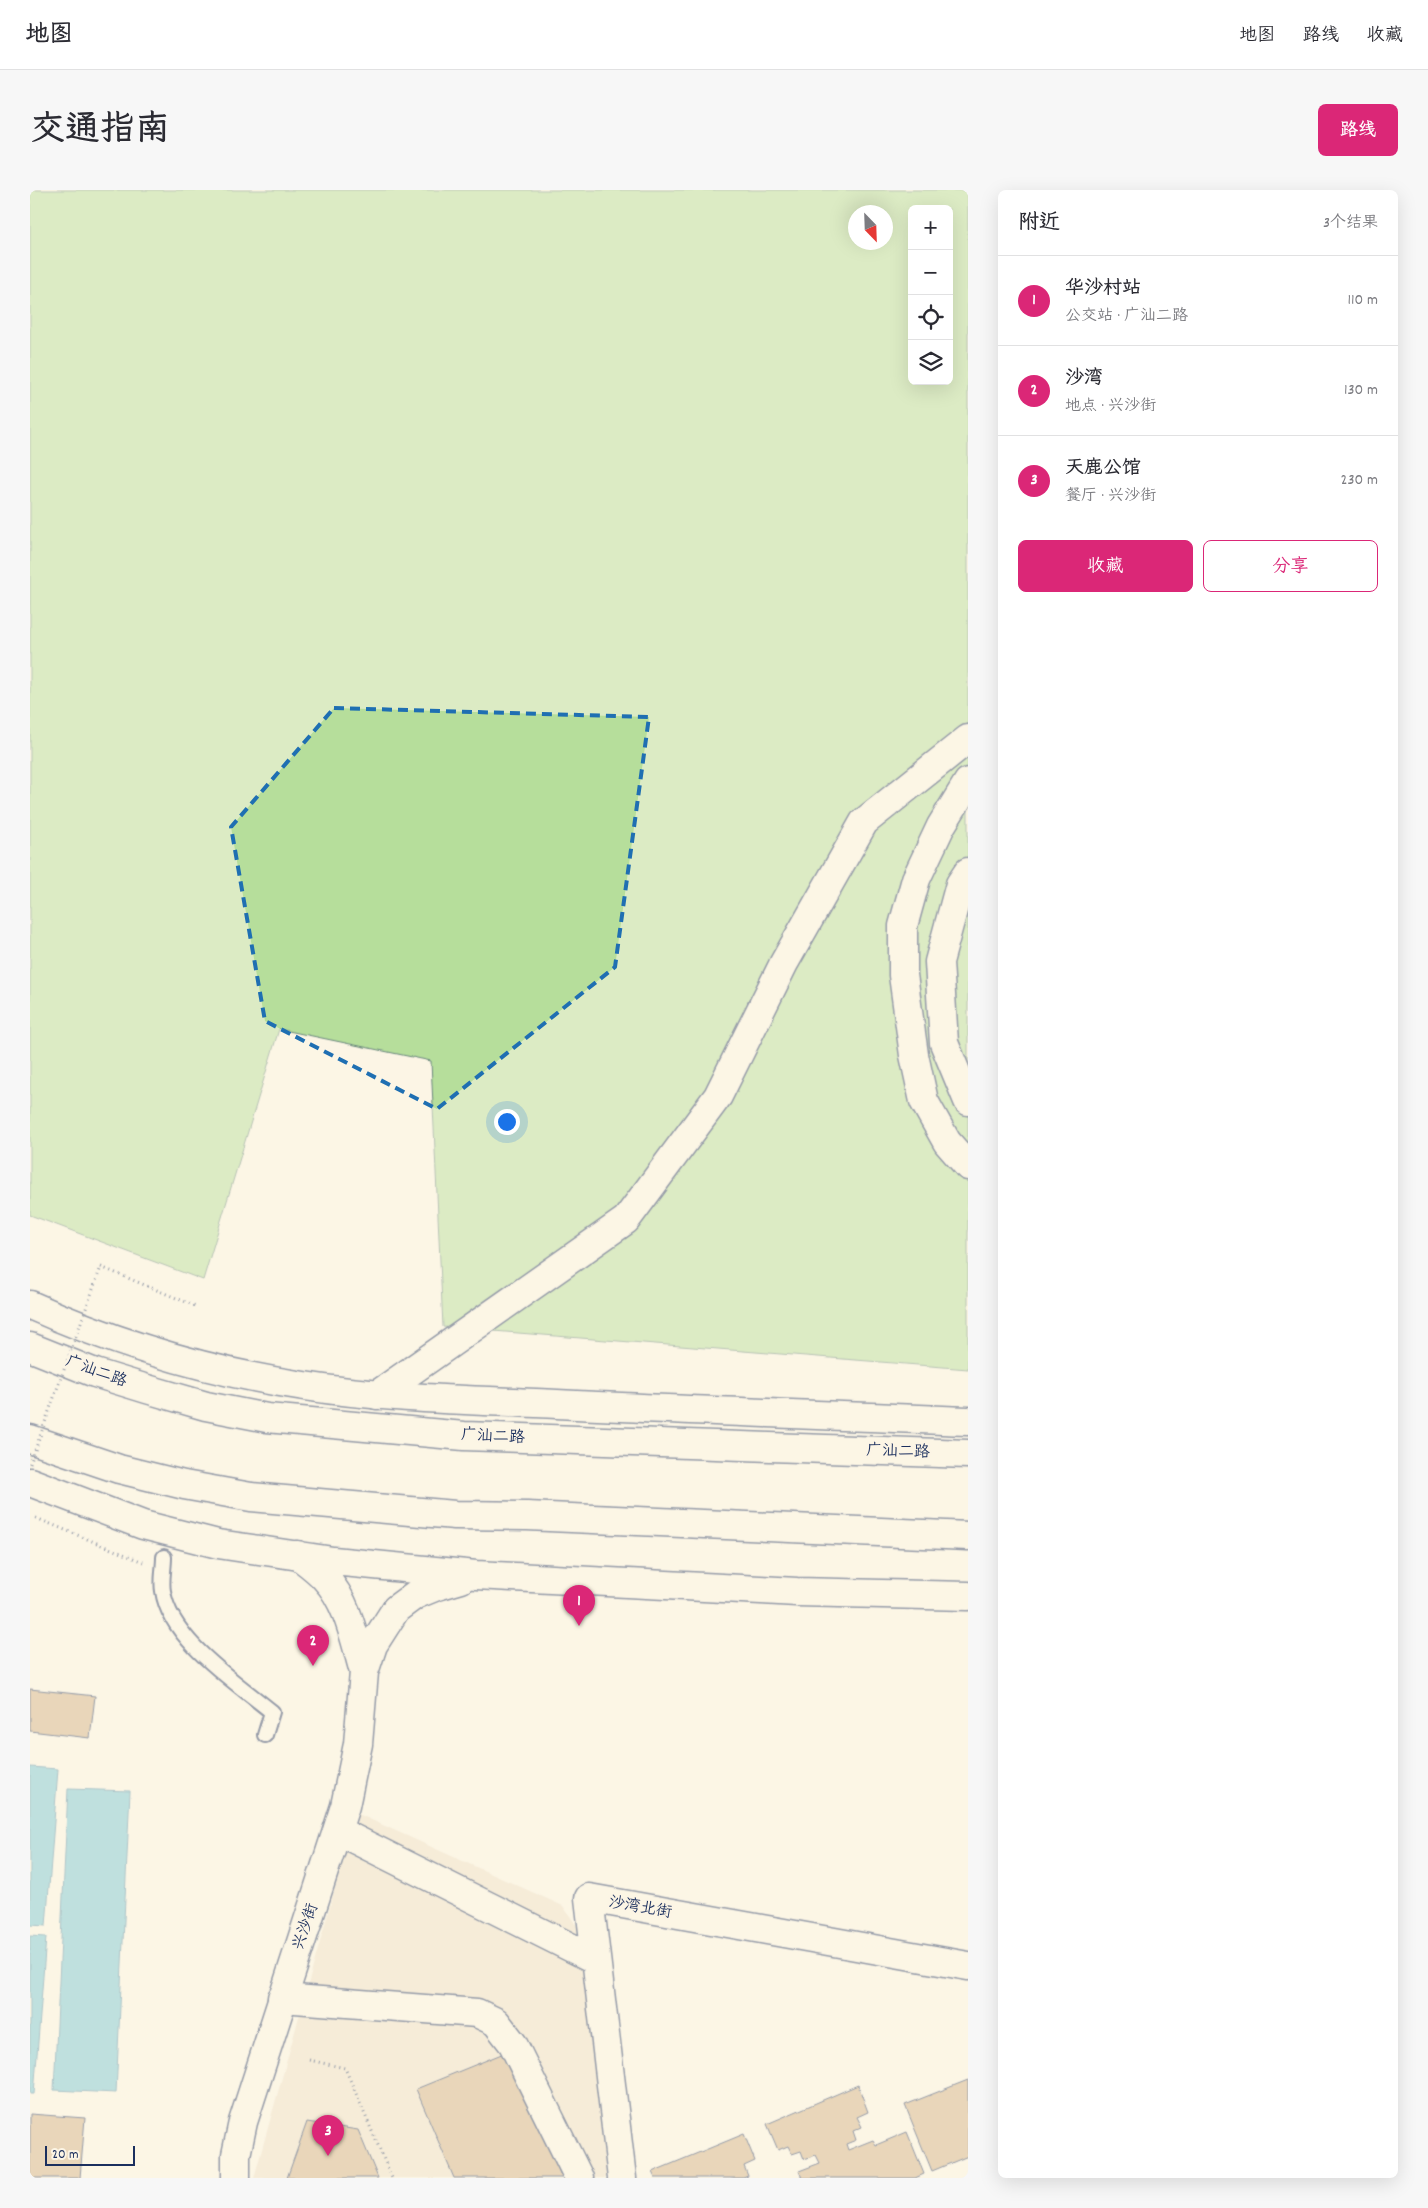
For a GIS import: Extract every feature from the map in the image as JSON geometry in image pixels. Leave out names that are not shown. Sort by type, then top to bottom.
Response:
[{"type":"main road","points":[[378,1395],[626,1220],[718,1096],[784,963],[864,822],[968,740]]},
{"type":"main road","points":[[968,782],[940,826],[916,879],[903,926],[903,975],[914,1055],[924,1102],[947,1142],[968,1166]]},
{"type":"main road","points":[[968,872],[960,884],[939,962],[944,1043],[968,1101]]},
{"type":"main road","points":[[30,1305],[116,1341],[218,1368],[303,1386],[378,1395],[646,1409],[968,1421]]},
{"type":"main road","name":"广汕二路","points":[[30,1347],[95,1373],[206,1406],[268,1418],[341,1426],[529,1439],[968,1454]]},
{"type":"main road","points":[[30,1439],[119,1469],[184,1485],[251,1497],[455,1515],[537,1516],[968,1536]]},
{"type":"main road","points":[[30,1482],[143,1525],[218,1544],[409,1570],[787,1591],[968,1596]]},
{"type":"main road","points":[[298,1555],[326,1578],[341,1602],[351,1626],[364,1672]]},
{"type":"main road","points":[[364,1672],[373,1644],[396,1609],[415,1595],[437,1586],[476,1575]]},
{"type":"main road","name":"兴沙街","points":[[236,2178],[236,2156],[242,2122],[345,1806],[358,1744],[364,1672]]},
{"type":"main road","points":[[338,1831],[596,1960]]},
{"type":"main road","name":"沙湾北街","points":[[622,2178],[589,1898],[968,1966]]},
{"type":"main road","points":[[282,1998],[478,2013],[496,2022],[513,2044],[579,2178]]},
{"type":"lane","points":[[164,1557],[163,1591],[172,1618],[188,1642],[272,1712],[264,1735]]},
{"type":"path","points":[[30,1464],[101,1266],[198,1307]]},
{"type":"path","points":[[30,1516],[144,1563]]},
{"type":"path","points":[[309,2060],[345,2068],[392,2178]]},
{"type":"highlighted area","points":[[334,708],[649,717],[615,967],[437,1109],[265,1021],[231,827]]},
{"type":"shaded area","points":[[356,1813],[563,1906],[585,1938],[612,2178],[254,2178]]},
{"type":"green space","points":[[30,190],[968,190],[968,1369],[443,1327],[431,1061],[279,1029],[203,1280],[30,1215]]},
{"type":"water","points":[[30,1767],[58,1769],[46,1926],[30,1925]]},
{"type":"water","points":[[68,1789],[130,1791],[116,2093],[54,2090]]},
{"type":"water","points":[[30,1936],[46,1937],[34,2094],[30,2094]]},
{"type":"building","points":[[30,1689],[95,1696],[90,1738],[30,1731]]},
{"type":"building","points":[[509,2051],[562,2178],[454,2178],[416,2089]]},
{"type":"building","points":[[968,2080],[968,2156],[932,2171],[905,2105]]},
{"type":"building","points":[[858,2085],[868,2112],[857,2117],[862,2127],[853,2131],[856,2140],[846,2144],[848,2150],[873,2140],[876,2145],[907,2132],[924,2174],[915,2178],[802,2178],[799,2171],[820,2163],[816,2155],[804,2159],[801,2151],[792,2154],[788,2146],[778,2150],[767,2124]]},
{"type":"building","points":[[30,2114],[85,2118],[80,2178],[30,2178]]},
{"type":"building","points":[[307,2122],[358,2130],[378,2178],[287,2178]]},
{"type":"building","points":[[744,2134],[755,2161],[744,2166],[748,2176],[743,2178],[655,2178],[652,2172]]},
{"type":"place","name":"华沙村站","points":[[579,1626]]},
{"type":"place","name":"沙湾","points":[[313,1666]]},
{"type":"place","name":"天鹿公馆","points":[[328,2156]]}]
